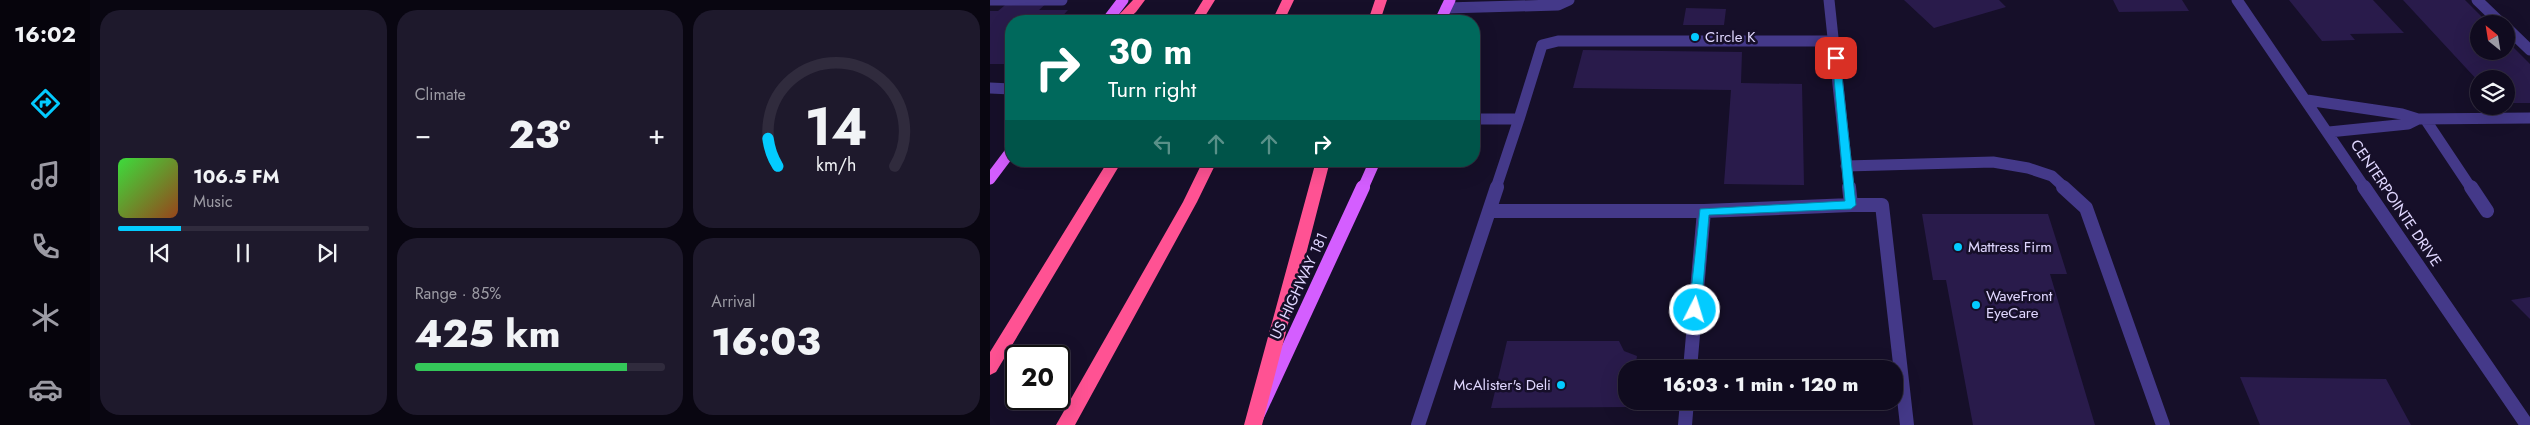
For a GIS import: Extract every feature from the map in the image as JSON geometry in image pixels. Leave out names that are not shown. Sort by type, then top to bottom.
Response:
[{"type":"highway","points":[[1126,15],[1139,0]]},
{"type":"highway","points":[[1200,15],[1209,0]]},
{"type":"highway","points":[[1281,15],[1288,0]]},
{"type":"highway","points":[[1376,15],[1381,0]]},
{"type":"highway","points":[[990,367],[1111,167]]},
{"type":"highway","points":[[1065,425],[1190,202],[1207,167]]},
{"type":"highway","points":[[1253,425],[1321,167]]},
{"type":"main road","points":[[1112,15],[1123,0]]},
{"type":"main road","points":[[990,179],[1005,159]]},
{"type":"main road","name":"US HIGHWAY 181","points":[[1253,425],[1373,167]]},
{"type":"street","points":[[990,0],[1062,0]]},
{"type":"street","points":[[1448,4],[1558,5],[1570,0]]},
{"type":"street","points":[[1830,0],[1851,205]]},
{"type":"street","name":"CENTERPOINTE DRIVE","points":[[2237,0],[2527,425]]},
{"type":"street","points":[[2477,0],[2493,15]]},
{"type":"street","points":[[2515,36],[2530,50]]},
{"type":"street","points":[[1418,425],[1542,45],[1558,41],[1834,41]]},
{"type":"street","points":[[990,88],[1005,88]]},
{"type":"street","points":[[2307,100],[2402,114],[2421,119],[2530,118]]},
{"type":"street","points":[[1480,119],[1519,119]]},
{"type":"street","points":[[2328,132],[2408,124],[2421,119]]},
{"type":"street","points":[[2421,119],[2487,211]]},
{"type":"street","points":[[1846,166],[1993,162],[2028,168],[2052,176],[2086,208],[2163,425]]},
{"type":"street","points":[[1489,211],[1704,212],[1882,205],[1907,425]]},
{"type":"street","points":[[1691,360],[1704,212]]},
{"type":"street","points":[[1685,425],[1686,410]]},
{"type":"building","points":[[1011,0],[1050,0],[1039,10],[1068,10],[1063,15],[1005,15],[1005,64],[990,64],[990,11],[998,11]]},
{"type":"building","points":[[1904,0],[1999,0],[2006,7],[1934,28]]},
{"type":"building","points":[[2113,0],[2182,0],[2189,11],[2119,12]]},
{"type":"building","points":[[2289,0],[2373,0],[2404,33],[2350,34],[2355,40],[2322,41]]},
{"type":"building","points":[[2403,0],[2465,0],[2480,15],[2470,15],[2470,60],[2515,60],[2515,49],[2530,64],[2530,103],[2515,103],[2515,70],[2470,70],[2470,72]]},
{"type":"building","points":[[1686,8],[1726,9],[1724,25],[1683,25]]},
{"type":"building","points":[[1583,50],[1742,52],[1741,83],[1802,84],[1804,185],[1724,184],[1731,90],[1573,88]]},
{"type":"building","points":[[1922,214],[2048,214],[2067,274],[2050,274],[2095,425],[1973,425],[1946,280],[1933,280]]},
{"type":"building","points":[[2530,297],[2530,319],[2511,300]]},
{"type":"building","name":"McAlister's Deli","points":[[1507,341],[1619,341],[1624,351],[1637,356],[1636,360],[1618,360],[1618,407],[1491,408]]},
{"type":"building","points":[[2240,377],[2386,379],[2411,425],[2260,425]]},
{"type":"place","name":"Circle K","points":[[1695,37]]},
{"type":"place","name":"Mattress Firm","points":[[1958,247]]},
{"type":"place","name":"WaveFront EyeCare","points":[[1976,305]]},
{"type":"place","name":"McAlister's Deli","points":[[1561,385]]},
{"type":"route","points":[[1695,310],[1704,212],[1851,205],[1836,58]]}]
